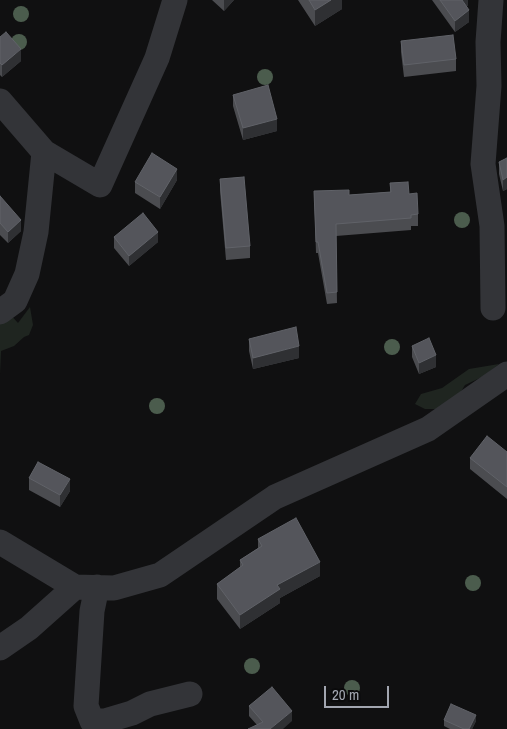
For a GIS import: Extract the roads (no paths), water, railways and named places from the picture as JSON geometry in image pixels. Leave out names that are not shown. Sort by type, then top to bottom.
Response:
[{"type":"street","points":[[0,101],[44,152],[100,185],[157,58],[175,0]]},
{"type":"street","points":[[493,308],[492,226],[482,164],[489,86],[488,42],[496,6]]},
{"type":"street","points":[[0,312],[15,301],[26,274],[36,232],[44,152]]},
{"type":"street","points":[[0,542],[86,587],[114,588],[160,575],[275,497],[428,429],[507,374]]},
{"type":"street","points":[[0,648],[86,587]]},
{"type":"street","points":[[86,587],[92,611],[86,706],[92,721],[113,725],[150,704],[190,694]]}]
